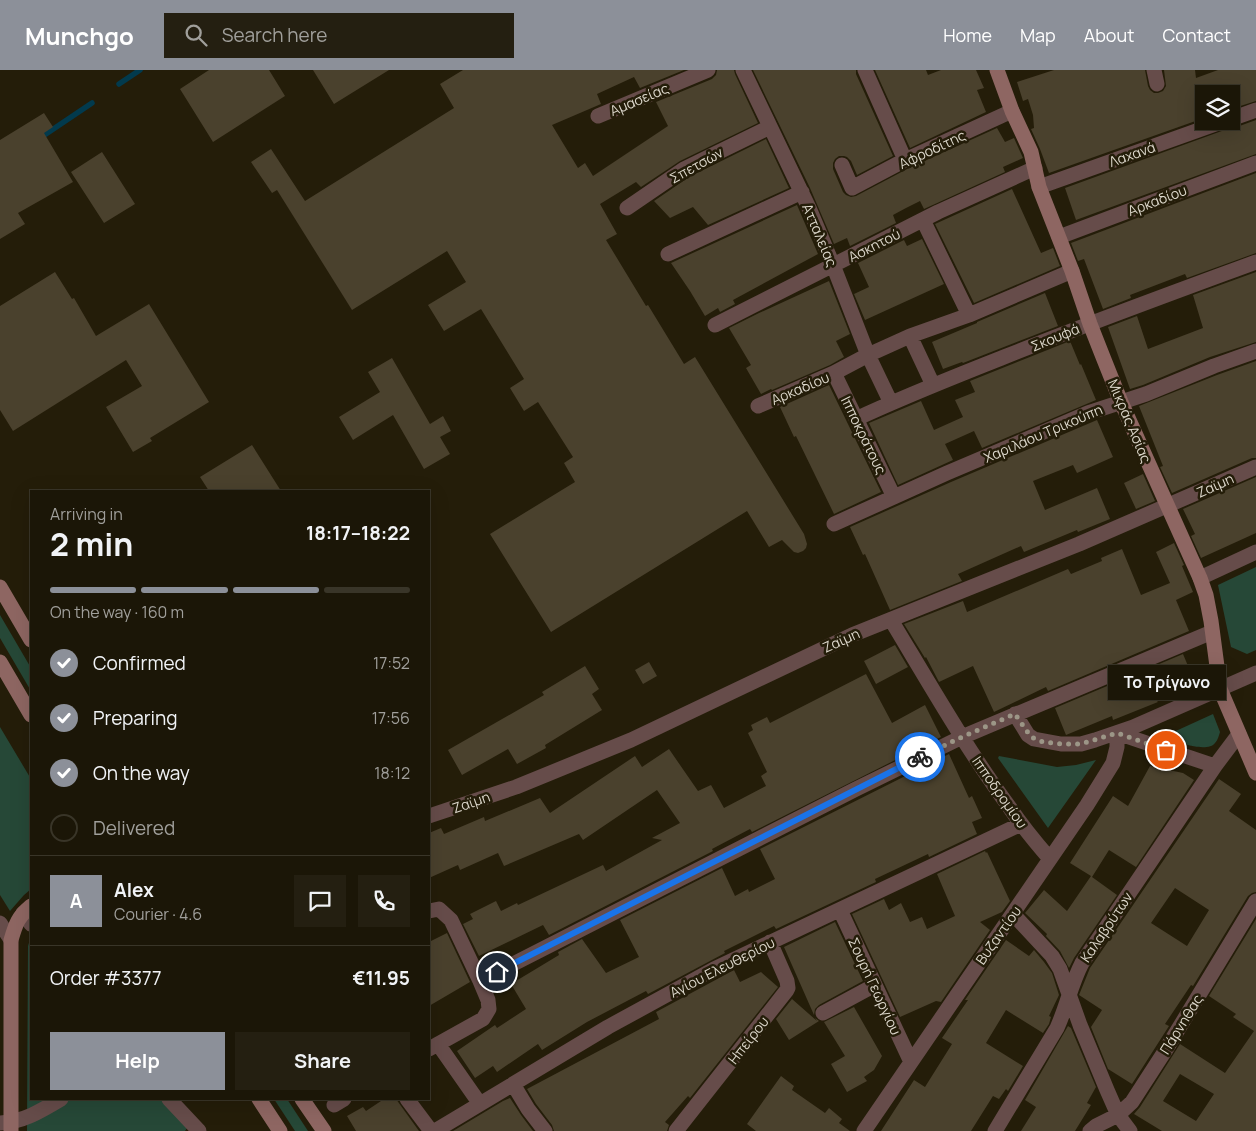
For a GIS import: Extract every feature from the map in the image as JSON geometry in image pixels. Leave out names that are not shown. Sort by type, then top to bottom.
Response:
[{"type":"street","name":"Αμασείας","points":[[598,116],[708,70]]},
{"type":"street","name":"Ατταλείας","points":[[743,70],[802,192],[868,355],[891,402]]},
{"type":"street","points":[[865,70],[905,160]]},
{"type":"street","name":"Μικράς Ασίας","points":[[997,70],[1012,112],[1031,152],[1039,187],[1121,402],[1200,578],[1206,595],[1220,689],[1239,734],[1251,751],[1256,773]]},
{"type":"street","points":[[1240,116],[1256,110]]},
{"type":"street","name":"Αφροδίτης","points":[[842,166],[852,188],[905,160],[1012,112]]},
{"type":"street","name":"Σπετσών","points":[[627,208],[684,169],[770,127]]},
{"type":"street","name":"Λαχανά","points":[[1039,187],[1199,130]]},
{"type":"street","name":"Αρκαδίου","points":[[1059,237],[1256,163]]},
{"type":"street","name":"Ασκητού","points":[[715,325],[923,220],[1035,168]]},
{"type":"street","points":[[668,254],[802,192]]},
{"type":"street","points":[[923,220],[969,315]]},
{"type":"street","name":"Σκουφά","points":[[856,419],[891,402],[1090,324],[1256,262]]},
{"type":"street","points":[[933,386],[910,336],[969,315],[1072,271]]},
{"type":"street","name":"Αρκαδίου","points":[[758,406],[834,373],[910,336]]},
{"type":"street","name":"Χαριλάου Τρικούπη","points":[[834,524],[1079,416],[1146,394],[1256,351]]},
{"type":"street","name":"Ιπποκράτους","points":[[834,373],[894,497]]},
{"type":"street","name":"Ζαϊμη","points":[[430,816],[516,787],[630,740],[828,645],[1079,544],[1256,467]]},
{"type":"street","points":[[1200,578],[1256,552]]},
{"type":"street","points":[[0,587],[30,638]]},
{"type":"street","name":"Ιπποδρομίου","points":[[891,620],[962,737],[1004,801],[1050,859]]},
{"type":"street","points":[[480,981],[838,798],[962,737],[1212,632]]},
{"type":"street","points":[[0,662],[30,713]]},
{"type":"street","points":[[1015,714],[1031,737],[1043,742],[1081,744],[1150,720],[1256,673]]},
{"type":"street","points":[[1117,733],[1215,766]]},
{"type":"street","name":"Βυζαντίου","points":[[864,1131],[1087,805],[1113,763],[1117,747],[1117,733]]},
{"type":"street","name":"Καλαβρύτων","points":[[995,1131],[1058,1028],[1076,973],[1082,963],[1215,766],[1239,734]]},
{"type":"street","name":"Αγίου Ελευθερίου","points":[[433,1131],[608,1027],[714,970],[1021,824]]},
{"type":"street","name":"Πάρνηθας","points":[[1090,1131],[1118,1115],[1132,1102],[1256,902]]},
{"type":"street","points":[[430,911],[439,909],[451,920],[488,1000],[489,1009],[483,1019],[433,1046],[480,1104]]},
{"type":"street","name":"Σουρή Γεωργίου","points":[[840,910],[911,1062]]},
{"type":"street","points":[[28,914],[17,922],[12,940],[7,1126],[36,1114],[59,1100]]},
{"type":"street","points":[[1013,914],[1055,960],[1118,1115],[1130,1131]]},
{"type":"street","points":[[0,923],[12,940]]},
{"type":"street","name":"Ηπείρου","points":[[676,1131],[788,988],[787,981],[770,942]]},
{"type":"street","points":[[823,1013],[875,985]]},
{"type":"street","points":[[513,1084],[528,1109],[545,1131]]},
{"type":"street","points":[[170,1100],[199,1131]]},
{"type":"street","points":[[261,1100],[280,1131]]},
{"type":"street","points":[[303,1100],[324,1131]]},
{"type":"street","points":[[408,1100],[433,1131]]},
{"type":"green space","points":[[1256,567],[1256,650],[1247,654],[1231,647],[1218,585]]},
{"type":"green space","points":[[0,615],[30,666],[30,689],[0,638]]},
{"type":"green space","points":[[1213,714],[1220,732],[1217,740],[1211,746],[1199,747],[1183,744],[1167,735]]},
{"type":"green space","points":[[0,727],[30,777],[30,890],[10,911],[0,895]]},
{"type":"green space","points":[[999,756],[1057,767],[1096,760],[1048,828],[998,758]]},
{"type":"green space","points":[[30,939],[30,1100],[162,1100],[187,1128],[185,1131],[27,1131],[28,946]]},
{"type":"green space","points":[[275,1100],[288,1100],[308,1131],[295,1131]]},
{"type":"building","points":[[209,70],[269,70],[285,96],[213,142],[180,89]]},
{"type":"building","points":[[313,70],[389,70],[334,104]]},
{"type":"building","points":[[463,70],[684,70],[640,88],[634,77],[597,94],[601,104],[552,125],[578,168],[585,163],[593,176],[668,126],[656,102],[712,79],[716,75],[717,70],[734,70],[758,123],[680,161],[641,187],[636,182],[600,204],[617,234],[606,240],[684,364],[695,357],[804,534],[807,544],[803,551],[794,552],[782,540],[769,547],[747,511],[551,632],[490,534],[575,482],[564,463],[573,457],[538,402],[524,411],[510,388],[524,379],[481,309],[444,331],[428,305],[466,282],[447,251],[352,310],[277,190],[272,193],[251,162],[271,149],[305,201],[454,108],[440,84]]},
{"type":"building","points":[[753,70],[856,70],[856,74],[893,156],[857,175],[851,161],[847,157],[839,156],[835,159],[833,169],[843,192],[851,197],[997,128],[1005,142],[1014,138],[1023,158],[1003,167],[1005,172],[924,209],[920,201],[906,208],[893,215],[896,223],[850,246],[847,238],[834,244],[810,188]]},
{"type":"building","points":[[875,70],[926,70],[928,75],[941,70],[976,70],[984,88],[977,90],[986,112],[910,148]]},
{"type":"building","points":[[1054,70],[1145,70],[1150,90],[1158,93],[1163,91],[1166,86],[1164,70],[1195,70],[1196,78],[1218,70],[1256,70],[1256,101],[1240,106],[1240,85],[1195,85],[1195,121],[1049,173],[1031,129],[1034,128],[1033,115],[1028,99],[1023,101],[1017,82]]},
{"type":"building","points":[[44,113],[53,127],[44,133],[73,182],[18,213],[25,224],[0,239],[0,140]]},
{"type":"building","points":[[1256,120],[1256,154],[1076,220],[1065,188],[1224,130],[1240,130],[1240,126]]},
{"type":"building","points":[[766,139],[789,188],[708,225],[693,207],[670,218],[654,201],[689,177]]},
{"type":"building","points":[[102,152],[135,204],[104,223],[71,172]]},
{"type":"building","points":[[1256,173],[1256,253],[1187,278],[1185,274],[1130,295],[1131,298],[1103,309],[1084,259],[1078,261],[1071,243]]},
{"type":"building","points":[[1012,189],[1041,253],[1053,248],[1060,266],[974,303],[935,224]]},
{"type":"building","points":[[797,205],[818,254],[733,300],[735,304],[720,312],[718,308],[705,316],[671,263]]},
{"type":"building","points":[[922,239],[944,284],[865,320],[854,294],[869,287],[858,263],[904,240],[907,246]]},
{"type":"building","points":[[55,272],[72,299],[74,298],[96,336],[149,304],[209,402],[150,438],[152,441],[133,452],[106,407],[142,386],[126,360],[13,431],[0,410],[0,306]]},
{"type":"building","points":[[1256,272],[1256,342],[1210,357],[1130,389],[1108,327],[1137,316],[1148,349],[1203,328],[1193,295]]},
{"type":"building","points":[[829,281],[850,334],[836,341],[844,357],[830,365],[761,394],[746,368],[751,365],[729,328]]},
{"type":"building","points":[[1045,293],[1058,326],[943,369],[932,342]]},
{"type":"building","points":[[1070,341],[1096,400],[982,448],[974,431],[945,444],[953,460],[898,485],[869,423],[921,401],[934,430],[963,417],[955,400],[975,392],[970,381]]},
{"type":"building","points":[[392,358],[430,424],[443,416],[451,431],[440,437],[450,454],[424,469],[393,415],[353,440],[339,417],[380,392],[368,372]]},
{"type":"building","points":[[1256,361],[1256,458],[1252,458],[1172,493],[1160,467],[1163,466],[1139,406]]},
{"type":"building","points":[[829,385],[881,492],[834,514],[780,407]]},
{"type":"building","points":[[1097,420],[1113,457],[1077,473],[1073,465],[1033,481],[1045,510],[1097,488],[1110,519],[1078,532],[1077,530],[1024,552],[1021,546],[958,574],[962,581],[890,610],[865,554],[863,555],[850,527]]},
{"type":"building","points":[[252,445],[280,490],[208,490],[200,477]]},
{"type":"building","points":[[1143,474],[1155,501],[1136,509],[1124,483]]},
{"type":"building","points":[[1256,477],[1256,533],[1201,558],[1191,536],[1195,534],[1183,509]]},
{"type":"building","points":[[1174,543],[1193,592],[1176,600],[1189,631],[1048,691],[1046,687],[994,712],[973,666],[939,682],[926,657],[904,624],[963,601],[967,612],[1068,569],[1071,574],[1102,561],[1101,558],[1122,549],[1141,595],[1170,583],[1156,552]]},
{"type":"building","points":[[895,645],[908,667],[876,684],[864,661]]},
{"type":"building","points":[[1183,654],[1196,685],[1113,720],[1112,716],[1066,735],[1055,708]]},
{"type":"building","points":[[649,662],[657,676],[643,684],[635,670]]},
{"type":"building","points":[[585,666],[599,689],[592,694],[602,710],[545,745],[546,748],[517,764],[508,749],[462,775],[448,750],[544,695],[542,692]]},
{"type":"building","points":[[866,674],[892,723],[925,705],[941,737],[752,832],[750,829],[712,849],[713,851],[549,935],[543,925],[479,956],[463,924],[473,919],[470,914],[496,901],[501,911],[517,903],[518,905],[603,865],[606,871],[662,840],[652,838],[680,823],[657,790],[583,840],[579,834],[504,866],[498,853],[460,870],[458,865],[430,878],[430,833],[441,828],[444,834],[484,817],[485,821],[540,798],[550,813],[635,756],[642,767],[669,749],[698,791],[711,785],[724,808],[766,786],[761,776],[767,772],[748,733],[753,730],[751,725],[767,717],[770,723]]},
{"type":"building","points":[[949,754],[969,798],[972,796],[982,818],[972,822],[977,834],[929,857],[928,854],[875,879],[876,882],[776,929],[774,926],[724,951],[725,953],[648,994],[646,991],[587,1022],[542,1050],[538,1044],[497,1072],[493,1066],[475,1078],[457,1051],[495,1025],[497,1028],[526,1009],[511,984],[559,955],[558,952],[582,939],[606,973],[639,957],[620,920],[722,868],[735,896],[748,889],[749,892],[775,879],[760,849]]},
{"type":"building","points":[[1150,766],[1183,773],[1194,780],[1136,867],[1109,850],[1092,877],[1117,895],[1069,968],[1060,951],[1046,936],[1047,934],[1025,913],[1044,890],[1067,911],[1091,876],[1070,863],[1113,796],[1128,806]]},
{"type":"building","points":[[1219,779],[1241,794],[1229,811],[1256,830],[1256,892],[1248,896],[1193,986],[1191,985],[1165,1024],[1169,1026],[1132,1084],[1108,1069],[1091,1027],[1102,1010],[1079,995],[1090,968]],"holes":[[[1175,888],[1209,910],[1187,946],[1151,923]]]},
{"type":"building","points":[[985,851],[1010,901],[1002,912],[980,922],[990,930],[941,1002],[936,1001],[900,1017],[852,914],[884,899],[889,910],[901,903],[910,922],[922,917],[927,929],[955,916],[937,874]]},
{"type":"building","points":[[1256,919],[1256,1131],[1162,1131],[1134,1114],[1180,1044],[1225,1073],[1254,1031],[1233,1017],[1236,1014],[1209,996]],"holes":[[[1180,1074],[1214,1094],[1196,1121],[1163,1101]]]},
{"type":"building","points":[[835,922],[863,981],[819,1005],[815,1009],[814,1015],[784,947]]},
{"type":"building","points":[[447,933],[470,982],[430,1005],[430,942]]},
{"type":"building","points":[[1006,940],[1029,956],[1034,950],[1052,973],[1059,995],[1049,1016],[1051,1017],[1049,1024],[1043,1033],[1006,1010],[986,1043],[1023,1066],[1008,1091],[1006,1089],[999,1099],[993,1096],[971,1131],[881,1131],[914,1080],[925,1087],[952,1044],[942,1038],[968,1000],[965,1000]]},
{"type":"building","points":[[734,970],[740,982],[761,972],[778,987],[690,1098],[688,1096],[665,1122],[669,1125],[667,1131],[554,1131],[552,1125],[527,1089],[659,1019],[656,1012]]},
{"type":"building","points":[[792,999],[819,1021],[789,1040],[776,1019]]},
{"type":"building","points":[[854,1007],[882,1056],[874,1070],[864,1077],[867,1081],[847,1092],[831,1064],[845,1056],[824,1022]]},
{"type":"building","points":[[1068,1026],[1071,1028],[1096,1087],[1087,1103],[1091,1105],[1075,1131],[1021,1131],[1036,1107],[1025,1100]]},
{"type":"building","points":[[781,1076],[794,1086],[792,1090],[825,1113],[829,1108],[842,1119],[839,1123],[850,1131],[756,1131],[747,1124]]},
{"type":"building","points":[[510,1098],[533,1131],[453,1131],[503,1101]]},
{"type":"building","points":[[382,1100],[397,1100],[419,1131],[356,1131],[347,1116],[363,1107],[366,1111]]},
{"type":"waterway","points":[[119,84],[140,70]]},
{"type":"waterway","points":[[40,138],[92,103]]},
{"type":"way so far","points":[[920,757],[1015,714],[1028,735],[1043,742],[1081,744],[1117,733],[1166,750]]},
{"type":"place","name":"Το Τρίγωνο","points":[[1166,750]]},
{"type":"route","points":[[497,972],[920,757]]}]
